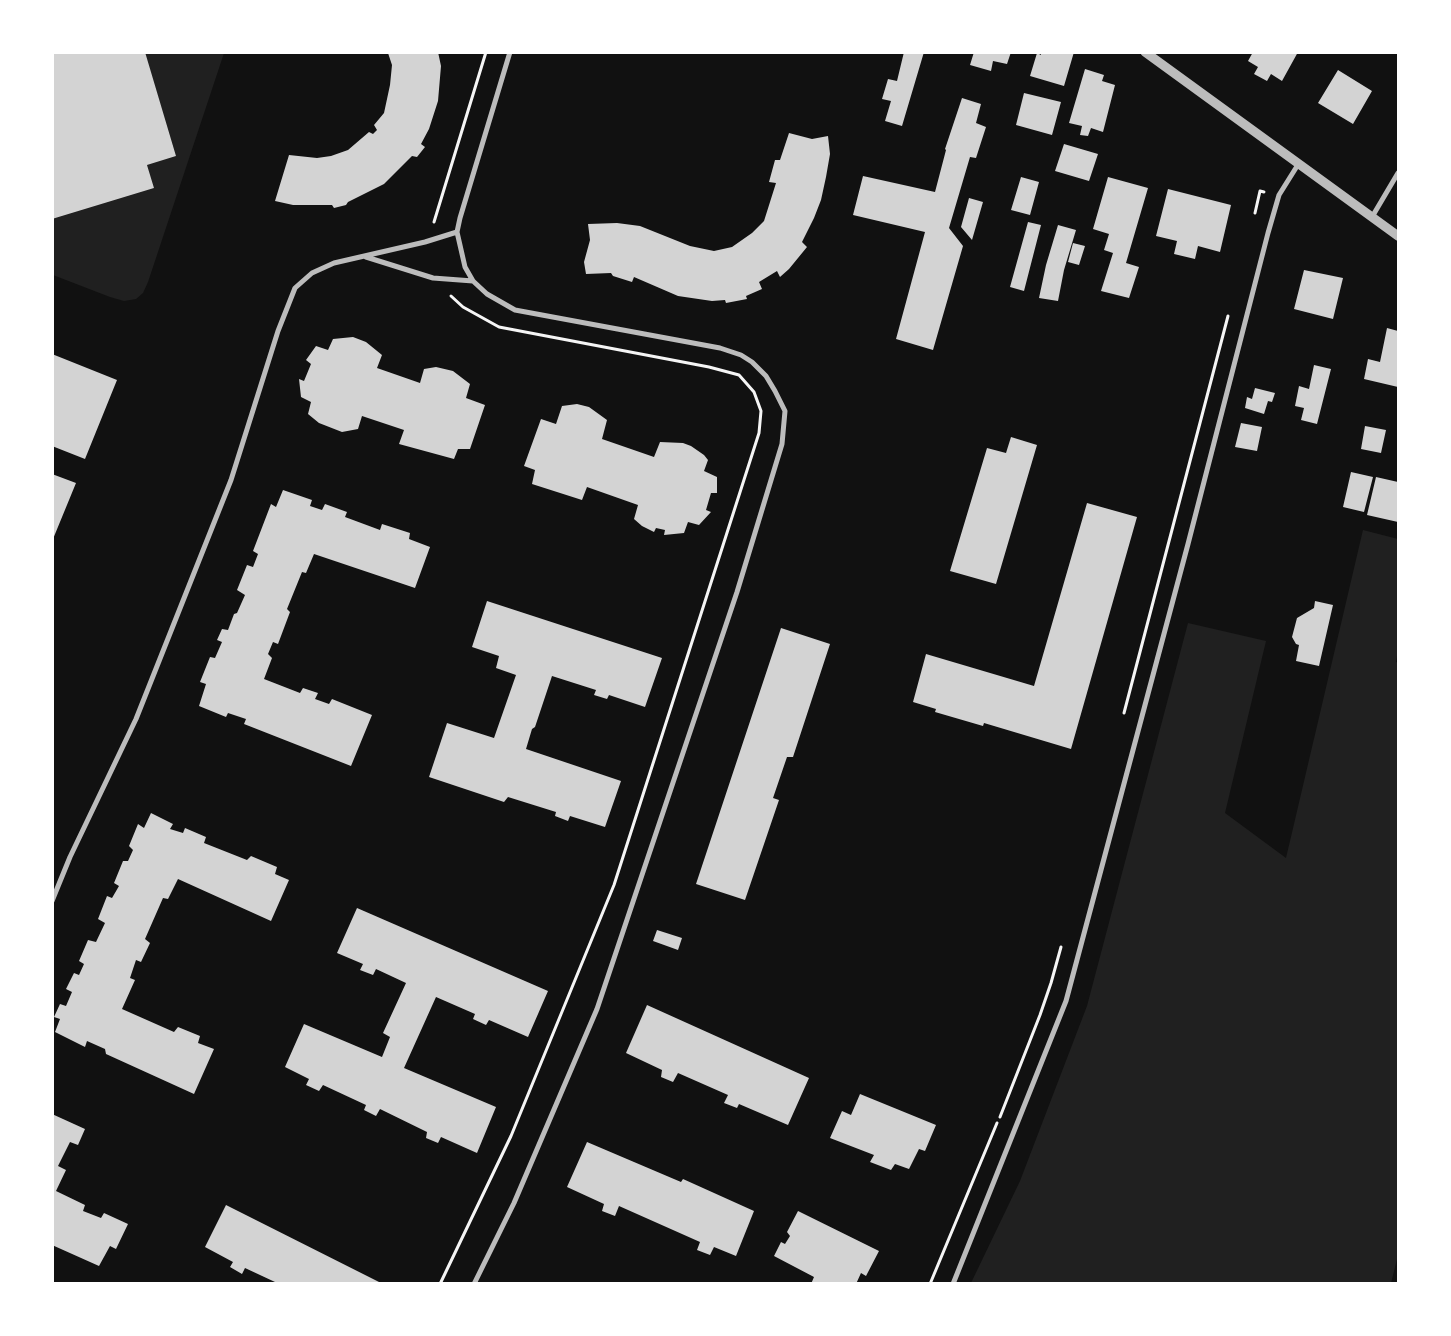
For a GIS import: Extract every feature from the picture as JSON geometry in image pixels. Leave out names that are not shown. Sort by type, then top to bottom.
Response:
[{"type":"street","points":[[474,1284],[514,1204],[597,1009],[738,592],[782,444],[785,411],[776,390],[766,376],[752,362],[741,355],[720,348],[515,310],[487,294],[473,281],[464,267],[458,232],[460,218],[510,52]]},
{"type":"street","points":[[1145,52],[1398,236]]},
{"type":"street","points":[[953,1284],[1066,1001],[1188,544],[1268,233],[1279,195],[1299,163]]},
{"type":"street","points":[[1372,217],[1398,173]]},
{"type":"street","points":[[52,901],[70,857],[140,710],[231,480],[278,331],[295,288],[312,273],[334,263],[366,257],[458,232]]},
{"type":"street","points":[[366,257],[433,278],[473,281]]},
{"type":"path","points":[[425,242],[423,230],[431,227],[438,211],[486,52]]},
{"type":"path","points":[[1253,219],[1260,191]]},
{"type":"path","points":[[433,278],[463,307],[499,327],[709,367],[739,375],[754,392],[761,411],[760,433],[614,885],[512,1136],[440,1284]]},
{"type":"path","points":[[1123,717],[1229,311]]},
{"type":"path","points":[[930,1284],[1040,1015],[1062,945]]},
{"type":"shaded area","points":[[145,53],[224,53],[148,282],[143,293],[136,299],[124,301],[53,275],[52,219],[154,188],[147,165],[176,156]]},
{"type":"shaded area","points":[[1363,530],[1398,539],[1398,650],[1396,662],[1398,663],[1398,1255],[1391,1283],[971,1283],[1020,1181],[1087,1006],[1188,623],[1266,641],[1225,813],[1286,858]]},
{"type":"building","points":[[52,52],[145,52],[176,156],[147,165],[154,188],[52,219]]},
{"type":"building","points":[[389,52],[438,52],[441,66],[438,101],[429,129],[421,144],[425,147],[417,157],[412,156],[384,184],[348,202],[346,205],[334,208],[332,205],[293,205],[275,201],[289,155],[317,158],[331,156],[348,150],[369,132],[373,134],[377,130],[374,125],[384,113],[390,85],[392,65]]},
{"type":"building","points":[[904,52],[924,52],[902,126],[885,121],[891,101],[882,99],[888,79],[897,81]]},
{"type":"building","points":[[974,52],[1011,52],[1007,64],[993,61],[991,71],[970,65]]},
{"type":"building","points":[[1041,52],[1074,52],[1064,86],[1030,76],[1037,53],[1041,55]]},
{"type":"building","points":[[1253,52],[1298,52],[1282,81],[1271,74],[1267,81],[1254,74],[1258,67],[1248,61]]},
{"type":"building","points":[[1085,69],[1104,75],[1102,81],[1115,85],[1103,132],[1091,128],[1088,136],[1080,135],[1082,126],[1069,123]]},
{"type":"building","points":[[1338,70],[1372,91],[1353,124],[1318,103]]},
{"type":"building","points":[[1024,93],[1061,102],[1052,135],[1016,125]]},
{"type":"building","points":[[962,98],[981,104],[976,123],[986,127],[976,158],[970,157],[949,228],[963,246],[933,350],[896,339],[925,232],[853,215],[863,176],[935,192],[945,149]]},
{"type":"building","points":[[789,133],[812,139],[828,136],[830,154],[821,200],[802,242],[807,247],[780,277],[777,271],[759,282],[762,289],[746,296],[747,299],[726,303],[725,300],[712,301],[678,296],[634,277],[632,282],[613,276],[611,273],[586,274],[584,262],[590,240],[588,224],[617,223],[640,226],[690,246],[714,251],[732,247],[752,233],[764,221],[776,183],[769,182],[775,160],[780,160]]},
{"type":"building","points":[[1064,144],[1098,154],[1089,181],[1055,171]]},
{"type":"building","points":[[1021,177],[1039,182],[1030,215],[1011,210]]},
{"type":"building","points":[[1108,177],[1148,188],[1126,263],[1139,267],[1129,298],[1101,291],[1113,253],[1104,250],[1109,234],[1093,229]]},
{"type":"building","points":[[1168,189],[1231,205],[1220,252],[1198,246],[1195,259],[1174,254],[1177,241],[1156,236]]},
{"type":"building","points":[[969,198],[983,202],[972,240],[961,227]]},
{"type":"building","points":[[1028,222],[1041,225],[1024,291],[1010,287]]},
{"type":"building","points":[[1058,225],[1076,230],[1064,270],[1058,301],[1039,298],[1046,265]]},
{"type":"building","points":[[1073,243],[1085,246],[1079,265],[1068,262]]},
{"type":"building","points":[[1304,270],[1343,278],[1333,319],[1294,309]]},
{"type":"building","points":[[1387,328],[1398,331],[1398,387],[1364,379],[1368,359],[1380,362]]},
{"type":"building","points":[[353,337],[366,342],[382,355],[377,368],[420,383],[424,369],[436,367],[453,371],[470,384],[466,398],[485,405],[470,449],[458,449],[454,459],[399,444],[404,430],[362,416],[358,429],[342,432],[319,423],[308,414],[311,402],[301,397],[299,379],[304,381],[311,364],[306,360],[316,346],[328,350],[333,339]]},
{"type":"building","points":[[52,354],[117,380],[85,459],[52,446]]},
{"type":"building","points":[[1314,365],[1331,369],[1317,424],[1301,420],[1304,408],[1295,406],[1299,386],[1309,389]]},
{"type":"building","points":[[1255,388],[1275,393],[1272,402],[1268,401],[1264,414],[1245,408],[1247,397],[1252,399]]},
{"type":"building","points":[[577,404],[589,407],[607,420],[602,439],[654,457],[660,442],[683,443],[704,455],[708,460],[704,471],[717,477],[717,493],[711,493],[706,510],[711,512],[699,525],[688,522],[684,533],[664,535],[665,530],[656,528],[654,532],[642,526],[634,519],[638,505],[587,487],[582,500],[532,484],[535,470],[524,466],[541,419],[556,424],[562,406]]},
{"type":"building","points":[[1241,423],[1262,427],[1257,451],[1235,447]]},
{"type":"building","points":[[1365,426],[1386,430],[1381,453],[1361,449]]},
{"type":"building","points":[[1011,437],[1037,445],[996,584],[950,571],[987,448],[1006,453]]},
{"type":"building","points":[[1351,472],[1373,477],[1364,512],[1343,507]]},
{"type":"building","points":[[52,474],[76,483],[53,539],[52,539]]},
{"type":"building","points":[[1376,477],[1398,482],[1398,522],[1367,515]]},
{"type":"building","points":[[283,490],[312,500],[310,506],[322,510],[325,504],[347,512],[345,517],[380,530],[382,524],[410,533],[409,539],[430,547],[415,588],[314,554],[306,573],[302,572],[287,609],[290,612],[278,644],[273,642],[268,654],[272,658],[264,679],[300,693],[303,688],[318,693],[315,699],[329,704],[332,699],[372,715],[351,766],[244,724],[246,719],[228,713],[226,717],[199,706],[206,684],[200,682],[210,657],[215,658],[222,642],[217,640],[222,629],[228,630],[234,614],[237,613],[245,595],[237,590],[247,565],[253,567],[258,554],[253,551],[271,504],[276,507]]},
{"type":"building","points":[[1087,503],[1137,517],[1071,749],[984,723],[983,726],[935,712],[936,709],[913,702],[926,654],[1034,686]]},
{"type":"building","points":[[487,601],[662,658],[645,707],[609,695],[607,699],[594,695],[596,690],[552,676],[535,727],[532,729],[526,749],[621,781],[605,827],[570,816],[568,821],[555,816],[556,812],[508,797],[504,802],[429,777],[447,723],[494,738],[516,675],[496,668],[499,656],[472,647]]},
{"type":"building","points":[[1315,601],[1333,605],[1319,666],[1296,661],[1299,645],[1296,644],[1292,637],[1297,618],[1314,608]]},
{"type":"building","points":[[781,628],[830,644],[793,757],[787,757],[773,798],[779,800],[745,900],[696,884]]},
{"type":"building","points":[[151,813],[173,824],[170,829],[183,833],[185,828],[206,837],[204,843],[247,860],[251,856],[277,867],[275,874],[289,880],[271,921],[178,879],[168,899],[163,898],[145,939],[150,943],[141,962],[136,960],[130,978],[135,980],[122,1009],[174,1032],[178,1027],[200,1036],[198,1043],[214,1049],[194,1094],[106,1054],[105,1049],[87,1041],[85,1047],[55,1032],[60,1019],[54,1017],[60,1004],[66,1006],[72,992],[66,989],[74,973],[79,975],[84,964],[79,961],[88,940],[96,942],[105,923],[98,919],[107,896],[112,898],[119,886],[114,883],[123,861],[128,861],[133,850],[129,846],[138,824],[144,828]]},
{"type":"building","points":[[357,908],[548,991],[528,1037],[489,1020],[486,1025],[473,1019],[475,1014],[436,997],[404,1068],[496,1107],[477,1153],[441,1137],[438,1143],[426,1138],[427,1132],[380,1109],[376,1116],[364,1110],[366,1105],[323,1085],[319,1091],[306,1085],[309,1079],[285,1067],[304,1024],[382,1057],[390,1037],[383,1033],[406,983],[376,969],[373,975],[360,970],[363,964],[337,953]]},
{"type":"building","points":[[657,930],[682,938],[678,950],[653,941]]},
{"type":"building","points":[[647,1005],[809,1078],[788,1125],[739,1104],[737,1108],[724,1103],[728,1095],[678,1073],[673,1082],[661,1077],[662,1070],[626,1053]]},
{"type":"building","points":[[860,1094],[936,1125],[925,1151],[919,1149],[909,1169],[895,1164],[891,1170],[870,1162],[874,1155],[830,1138],[842,1111],[851,1115]]},
{"type":"building","points":[[52,1114],[85,1129],[78,1145],[70,1142],[58,1166],[66,1170],[56,1191],[85,1205],[83,1211],[101,1218],[104,1213],[128,1224],[116,1249],[110,1246],[99,1266],[52,1245]]},
{"type":"building","points":[[587,1142],[681,1182],[683,1179],[754,1211],[736,1256],[714,1247],[710,1255],[697,1250],[700,1242],[619,1206],[615,1216],[602,1211],[604,1204],[567,1187]]},
{"type":"building","points":[[226,1205],[383,1284],[274,1284],[275,1282],[245,1268],[242,1274],[230,1267],[233,1262],[205,1247]]},
{"type":"building","points":[[798,1211],[879,1251],[866,1276],[861,1273],[856,1284],[811,1284],[814,1277],[774,1256],[781,1242],[785,1244],[790,1236],[787,1232]]}]
